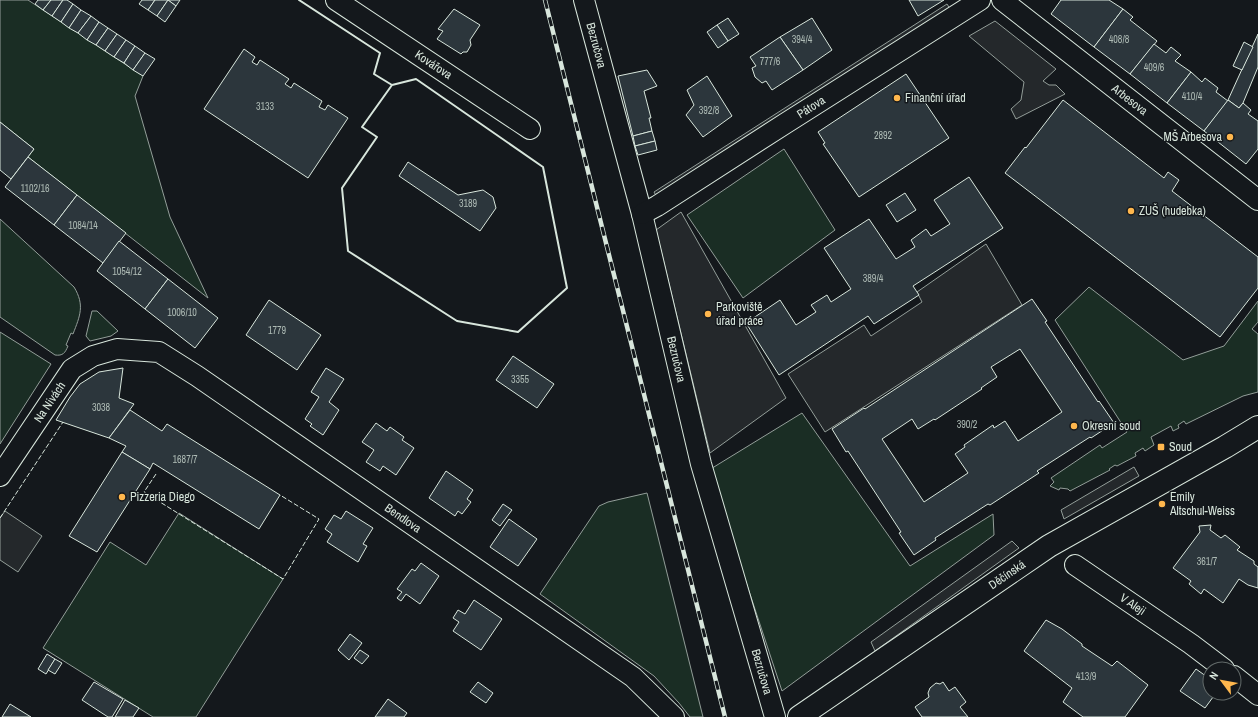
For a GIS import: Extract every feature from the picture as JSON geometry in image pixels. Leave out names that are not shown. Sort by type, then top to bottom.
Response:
[{"type":"main road","name":"Děčínská","points":[[800,717],[1049,546],[1258,427]]},
{"type":"main road","name":"Děčínská","points":[[1225,447],[1258,436]]},
{"type":"street","name":"Kovářova","points":[[336,0],[530,129]]},
{"type":"street","name":"Bezručova","points":[[584,0],[642,214],[701,464],[775,717]]},
{"type":"street","name":"Pátova","points":[[642,214],[658,206],[980,0]]},
{"type":"street","name":"Arbesova","points":[[1002,0],[1258,200]]},
{"type":"street","name":"Na Nivách","points":[[0,476],[72,369],[93,356],[117,349]]},
{"type":"street","name":"Bendlova","points":[[117,349],[159,352],[197,376],[633,677],[674,717]]},
{"type":"street","name":"V Aleji","points":[[1075,565],[1213,661]]},
{"type":"street","points":[[1242,682],[1258,695]]},
{"type":"green space","points":[[0,0],[28,0],[143,76],[135,96],[170,217],[208,298],[28,157],[34,149],[0,122]]},
{"type":"green space","points":[[784,149],[835,230],[743,298],[687,215]]},
{"type":"green space","points":[[0,219],[74,287],[77,293],[80,305],[78,322],[73,334],[71,333],[65,352],[62,354],[55,355],[0,317]]},
{"type":"green space","points":[[1089,287],[1183,360],[1224,346],[1258,301],[1258,322],[1252,329],[1258,334],[1258,392],[1243,396],[1186,424],[1184,421],[1178,425],[1179,428],[1173,431],[1171,426],[1151,437],[1154,445],[1145,451],[1143,448],[1135,453],[1136,456],[1117,466],[1115,465],[1109,469],[1110,470],[1070,491],[1068,489],[1060,488],[1059,490],[1050,486],[1054,482],[1051,478],[1100,445],[1102,448],[1127,432],[1055,320]]},
{"type":"green space","points":[[92,311],[97,311],[118,331],[111,336],[90,341],[86,336]]},
{"type":"green space","points":[[0,332],[51,364],[0,444]]},
{"type":"green space","points":[[802,413],[910,566],[993,514],[994,535],[782,691],[709,470]]},
{"type":"green space","points":[[647,493],[703,717],[690,717],[654,676],[540,594],[599,506],[608,502]]},
{"type":"green space","points":[[179,513],[283,579],[196,717],[153,717],[43,648],[110,542],[146,565]]},
{"type":"shaded area","points":[[947,4],[952,12],[659,201],[654,192]]},
{"type":"shaded area","points":[[995,21],[1056,69],[1043,81],[1049,85],[1056,85],[1065,94],[1016,119],[1011,109],[1021,100],[1024,82],[969,36]]},
{"type":"shaded area","name":"Parkoviště úřad práce","points":[[681,212],[786,398],[710,453],[656,230]]},
{"type":"shaded area","points":[[986,244],[1022,305],[825,432],[788,374],[864,325],[871,336],[922,302],[917,292]]},
{"type":"shaded area","points":[[1134,467],[1139,476],[1064,519],[1061,510]]},
{"type":"shaded area","points":[[5,511],[42,536],[18,572],[0,560],[0,518]]},
{"type":"shaded area","points":[[1012,541],[1019,548],[875,651],[871,642]]},
{"type":"building","points":[[38,0],[51,0],[43,10],[35,4]]},
{"type":"building","points":[[51,0],[63,0],[52,16],[43,10]]},
{"type":"building","points":[[63,0],[67,0],[73,4],[61,22],[52,16]]},
{"type":"building","points":[[142,0],[155,0],[148,10],[139,4]]},
{"type":"building","points":[[155,0],[168,0],[157,16],[148,10]]},
{"type":"building","points":[[168,0],[180,0],[176,6]]},
{"type":"building","points":[[168,0],[176,6],[165,22],[157,16]]},
{"type":"building","points":[[909,0],[944,0],[918,16]]},
{"type":"building","points":[[1061,0],[1109,0],[1123,9],[1094,47],[1051,14]]},
{"type":"building","points":[[73,4],[81,10],[69,28],[61,22]]},
{"type":"building","points":[[454,9],[480,25],[470,40],[471,45],[467,52],[463,52],[461,54],[437,39],[443,31],[438,29]]},
{"type":"building","points":[[1123,9],[1133,17],[1130,20],[1157,41],[1130,74],[1094,47]]},
{"type":"building","points":[[81,10],[91,16],[78,33],[69,28]]},
{"type":"building","points":[[91,16],[99,22],[87,40],[78,33]]},
{"type":"building","points":[[728,18],[739,34],[728,41],[717,25]]},
{"type":"building","points":[[812,18],[832,50],[803,70],[780,37]]},
{"type":"building","points":[[99,22],[108,28],[96,45],[87,40]]},
{"type":"building","points":[[717,25],[728,41],[718,48],[707,32]]},
{"type":"building","points":[[108,28],[117,34],[105,51],[96,45]]},
{"type":"building","points":[[117,34],[126,40],[114,57],[105,51]]},
{"type":"building","points":[[1258,34],[1258,67],[1243,103],[1239,108],[1228,100]]},
{"type":"building","points":[[780,37],[803,70],[772,90],[766,81],[762,83],[755,77],[752,68],[756,66],[750,57]]},
{"type":"building","points":[[126,40],[135,46],[124,63],[114,57]]},
{"type":"building","points":[[1244,42],[1253,47],[1242,70],[1233,66]]},
{"type":"building","points":[[1154,44],[1166,53],[1171,47],[1181,55],[1175,61],[1191,72],[1167,103],[1130,74]]},
{"type":"building","points":[[135,46],[145,53],[133,70],[124,63]]},
{"type":"building","points":[[244,49],[255,57],[252,62],[257,65],[260,60],[289,79],[285,84],[291,88],[294,83],[322,101],[319,107],[325,110],[328,105],[348,118],[308,178],[204,109]]},
{"type":"building","points":[[145,53],[155,59],[143,76],[133,70]]},
{"type":"building","points":[[647,70],[657,86],[644,91],[651,118],[649,118],[652,131],[633,136],[618,76]]},
{"type":"building","points":[[1191,72],[1202,82],[1205,78],[1218,88],[1216,92],[1228,101],[1204,131],[1167,103]]},
{"type":"building","points":[[906,74],[949,138],[859,197],[823,144],[825,143],[818,132]]},
{"type":"building","points":[[707,76],[732,116],[703,137],[686,115],[694,105],[687,90]]},
{"type":"building","points":[[1063,100],[1164,178],[1168,172],[1179,180],[1172,191],[1258,257],[1258,288],[1220,337],[1005,173]]},
{"type":"building","points":[[1228,100],[1239,108],[1243,103],[1251,110],[1248,114],[1258,121],[1258,149],[1246,164],[1204,131]]},
{"type":"building","points":[[0,122],[34,149],[11,179],[0,170]]},
{"type":"building","points":[[652,131],[655,141],[635,146],[633,136]]},
{"type":"building","points":[[655,141],[657,150],[638,155],[635,146]]},
{"type":"building","points":[[28,157],[77,195],[54,225],[5,187]]},
{"type":"building","points":[[408,162],[458,195],[483,190],[493,197],[496,208],[480,231],[399,176]]},
{"type":"building","points":[[969,177],[1003,228],[913,286],[919,295],[874,324],[868,316],[779,375],[746,323],[780,300],[796,325],[816,312],[811,305],[827,295],[831,302],[851,289],[824,248],[869,219],[896,259],[915,247],[911,240],[926,229],[931,236],[950,224],[934,200]]},
{"type":"building","points":[[905,193],[916,210],[897,222],[886,205]]},
{"type":"building","points":[[77,195],[126,233],[103,263],[54,225]]},
{"type":"building","points":[[119,241],[168,279],[145,309],[97,271]]},
{"type":"building","points":[[168,279],[218,318],[195,348],[145,309]]},
{"type":"building","name":"Okresní soud","points":[[1032,299],[1047,321],[1045,322],[1098,402],[1099,401],[1114,423],[1037,471],[1039,473],[990,505],[988,504],[935,538],[936,540],[914,555],[899,533],[901,532],[832,429],[864,408],[865,409]],"holes":[[[1020,349],[1062,412],[1018,441],[1005,421],[994,428],[993,425],[964,445],[965,447],[955,454],[968,473],[924,502],[882,439],[912,419],[918,429],[934,419],[935,420],[982,389],[981,388],[997,377],[991,367]]]},
{"type":"building","points":[[269,300],[321,335],[297,370],[246,335]]},
{"type":"building","points":[[513,356],[554,384],[537,408],[496,380]]},
{"type":"building","points":[[123,368],[119,398],[134,404],[109,438],[56,420],[80,384],[99,372]]},
{"type":"building","points":[[326,368],[344,379],[329,402],[339,410],[323,435],[310,426],[312,424],[305,419],[319,397],[311,392]]},
{"type":"building","points":[[130,410],[162,431],[167,424],[280,495],[259,529],[153,463],[150,469],[122,452],[126,446],[109,438]]},
{"type":"building","points":[[376,423],[387,431],[390,427],[404,437],[402,440],[414,448],[396,475],[383,466],[380,471],[366,462],[374,450],[362,442]]},
{"type":"building","points":[[122,452],[150,469],[97,552],[69,536]]},
{"type":"building","points":[[446,471],[473,490],[467,499],[471,502],[462,514],[458,511],[455,516],[429,498]]},
{"type":"building","points":[[503,504],[512,510],[500,526],[492,520]]},
{"type":"building","points":[[346,511],[373,528],[363,544],[367,546],[358,562],[327,542],[332,534],[325,529],[334,515],[341,519]]},
{"type":"building","points":[[509,519],[537,539],[518,566],[490,547]]},
{"type":"building","points":[[1211,525],[1210,530],[1221,538],[1225,535],[1240,547],[1237,550],[1254,561],[1254,564],[1258,567],[1258,588],[1248,585],[1239,579],[1223,603],[1204,589],[1201,594],[1189,584],[1191,581],[1173,568],[1200,532],[1199,526]]},
{"type":"building","points":[[421,563],[439,576],[420,604],[406,594],[401,601],[397,598],[402,592],[397,589],[412,569],[415,571]]},
{"type":"building","points":[[474,600],[502,619],[481,650],[453,631],[459,622],[453,618],[458,610],[465,614]]},
{"type":"building","points":[[1046,620],[1062,629],[1082,644],[1082,646],[1112,666],[1117,661],[1148,685],[1125,717],[1083,717],[1063,702],[1072,688],[1024,651]]},
{"type":"building","points":[[350,634],[362,643],[349,660],[338,650]]},
{"type":"building","points":[[360,650],[369,656],[362,664],[354,658]]},
{"type":"building","points":[[47,654],[55,659],[46,674],[38,669]]},
{"type":"building","points":[[55,659],[62,663],[55,674],[48,670]]},
{"type":"building","points":[[1196,669],[1202,673],[1202,701],[1210,701],[1205,708],[1180,691]]},
{"type":"building","points":[[94,682],[123,699],[112,717],[108,717],[82,700]]},
{"type":"building","points":[[478,682],[493,693],[486,703],[470,692]]},
{"type":"building","points":[[943,682],[949,691],[955,687],[966,702],[960,707],[968,717],[922,717],[915,707],[929,697],[928,693],[930,688],[936,683],[940,684]]},
{"type":"building","points":[[388,699],[407,713],[404,717],[375,717]]},
{"type":"building","points":[[125,700],[139,708],[133,717],[115,717]]},
{"type":"building","points":[[10,704],[31,717],[2,717]]},
{"type":"railway","points":[[545,0],[725,717]]},
{"type":"fence","points":[[0,518],[63,422]]},
{"type":"fence","points":[[156,474],[144,492],[283,579],[319,519],[280,495]]},
{"type":"wall","points":[[299,0],[380,53],[374,74],[392,85],[362,127],[377,137],[342,188],[348,251],[457,321],[518,332],[567,288],[543,167],[416,79],[392,85]]},
{"type":"place","name":"Finanční úřad","points":[[897,98]]},
{"type":"place","name":"MŠ Arbesova","points":[[1230,137]]},
{"type":"place","name":"ZUŠ (hudebka)","points":[[1131,211]]},
{"type":"place","name":"Parkoviště úřad práce","points":[[708,314]]},
{"type":"place","name":"Okresní soud","points":[[1074,426]]},
{"type":"place","name":"Soud","points":[[1161,447]]},
{"type":"place","name":"Pizzeria Diego","points":[[122,497]]},
{"type":"place","name":"Emily Altschul-Weiss","points":[[1162,504]]}]
